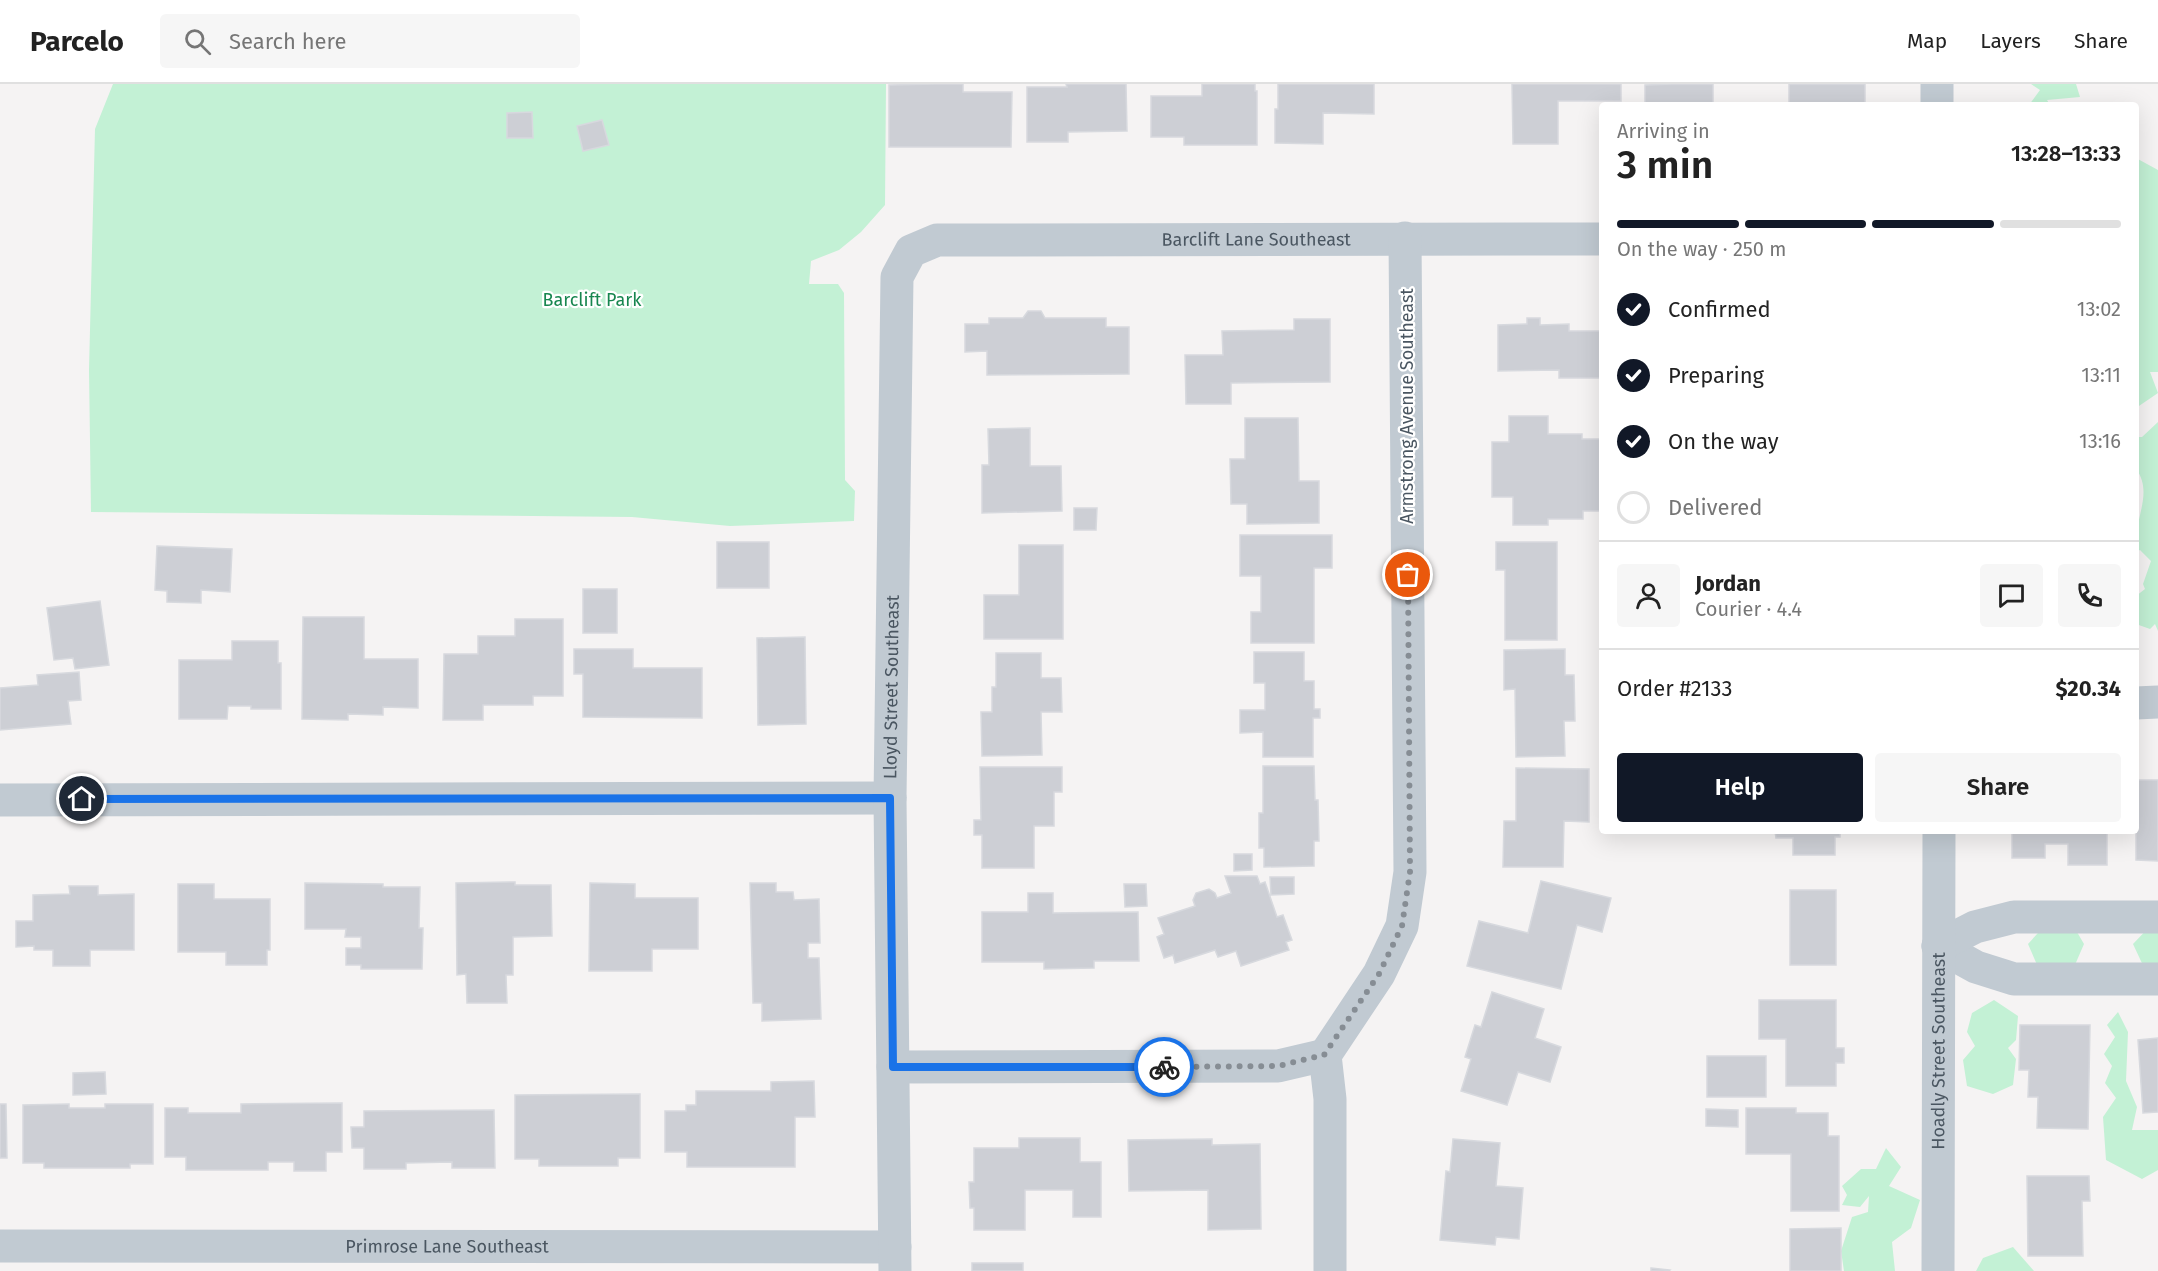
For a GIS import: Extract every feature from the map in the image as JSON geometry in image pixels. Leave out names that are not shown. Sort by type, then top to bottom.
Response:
[{"type":"street","points":[[1937,84],[1937,102]]},
{"type":"street","name":"Armstrong Avenue Southeast","points":[[1324,1055],[1379,974],[1402,926],[1410,872],[1405,238]]},
{"type":"street","name":"Barclift Lane Southeast","points":[[911,251],[937,240],[1599,239]]},
{"type":"street","name":"Lloyd Street Southeast","points":[[895,1259],[890,798],[897,277],[911,251]]},
{"type":"street","points":[[2139,703],[2158,702]]},
{"type":"street","points":[[0,800],[890,798]]},
{"type":"street","name":"Hoadly Street Southeast","points":[[1938,1271],[1939,834]]},
{"type":"street","points":[[1938,946],[1975,927],[2014,916],[2158,916]]},
{"type":"street","points":[[1938,946],[1976,967],[2014,979],[2158,979]]},
{"type":"street","points":[[893,1067],[1278,1066],[1324,1055],[1330,1099],[1330,1271]]},
{"type":"street","name":"Primrose Lane Southeast","points":[[0,1246],[895,1259]]},
{"type":"green space","name":"Barclift Park","points":[[113,84],[886,84],[885,205],[861,232],[839,250],[811,261],[809,284],[838,284],[844,293],[845,480],[855,491],[854,521],[730,526],[632,517],[91,512],[89,370],[95,129]]},
{"type":"green space","points":[[2031,84],[2076,84],[2080,97],[2031,102],[2040,90]]},
{"type":"green space","points":[[2139,160],[2158,170],[2158,372],[2150,372],[2158,393],[2139,406]]},
{"type":"green space","points":[[2158,422],[2158,631],[2155,624],[2150,629],[2139,625],[2139,594],[2145,589],[2143,584],[2151,561],[2139,550],[2139,519],[2143,489],[2139,474],[2139,437],[2142,437]]},
{"type":"green space","points":[[2070,920],[2084,944],[2071,974],[2041,974],[2028,944],[2048,922]]},
{"type":"green space","points":[[2154,922],[2158,923],[2158,974],[2147,974],[2133,944]]},
{"type":"green space","points":[[1994,1000],[2018,1016],[2016,1040],[2008,1048],[2016,1059],[2013,1085],[1993,1094],[1967,1086],[1963,1060],[1975,1046],[1967,1032],[1972,1013]]},
{"type":"green space","points":[[2118,1012],[2128,1032],[2126,1081],[2137,1107],[2132,1130],[2158,1130],[2158,1170],[2142,1179],[2106,1160],[2103,1117],[2116,1098],[2105,1083],[2112,1066],[2104,1054],[2115,1037],[2107,1025]]},
{"type":"green space","points":[[1886,1148],[1901,1167],[1889,1186],[1920,1200],[1911,1228],[1892,1242],[1895,1271],[1844,1271],[1841,1251],[1852,1217],[1868,1212],[1869,1196],[1860,1207],[1842,1205],[1847,1195],[1842,1186],[1861,1169],[1876,1169]]},
{"type":"green space","points":[[2013,1247],[2034,1271],[1976,1271],[1983,1258]]},
{"type":"building","points":[[963,84],[963,92],[1012,92],[1011,147],[889,147],[889,85]]},
{"type":"building","points":[[1066,84],[1126,84],[1127,131],[1068,132],[1068,142],[1027,142],[1027,87],[1067,87]]},
{"type":"building","points":[[1202,84],[1255,84],[1257,145],[1184,145],[1184,137],[1151,137],[1151,96],[1202,96]]},
{"type":"building","points":[[1278,84],[1374,84],[1374,114],[1323,113],[1323,144],[1275,143]]},
{"type":"building","points":[[1512,84],[1621,84],[1621,101],[1558,101],[1558,144],[1513,144]]},
{"type":"building","points":[[1713,84],[1713,102],[1645,102],[1645,85]]},
{"type":"building","points":[[1789,84],[1865,84],[1865,102],[1789,102]]},
{"type":"building","points":[[532,112],[533,138],[507,138],[507,113]]},
{"type":"building","points":[[602,120],[609,145],[583,151],[577,126]]},
{"type":"building","points":[[1028,311],[1041,311],[1045,318],[1106,318],[1106,327],[1129,327],[1129,374],[987,375],[987,351],[965,352],[965,324],[989,324],[989,318],[1023,318]]},
{"type":"building","points":[[1527,318],[1540,318],[1540,325],[1569,324],[1569,331],[1599,331],[1599,378],[1559,378],[1559,370],[1498,371],[1498,325],[1527,324]]},
{"type":"building","points":[[1294,319],[1330,319],[1330,382],[1231,383],[1231,404],[1186,404],[1185,355],[1223,355],[1222,331],[1294,330]]},
{"type":"building","points":[[1509,416],[1548,416],[1548,434],[1582,434],[1582,439],[1599,439],[1599,511],[1583,511],[1583,519],[1548,519],[1548,525],[1513,525],[1513,497],[1492,497],[1492,442],[1509,442]]},
{"type":"building","points":[[1245,418],[1298,418],[1299,481],[1319,481],[1319,523],[1247,524],[1247,504],[1231,504],[1230,459],[1245,459]]},
{"type":"building","points":[[1030,428],[1030,466],[1061,466],[1062,511],[982,513],[982,465],[989,465],[988,429]]},
{"type":"building","points":[[1074,508],[1097,508],[1096,530],[1074,530]]},
{"type":"building","points":[[1240,535],[1332,535],[1332,568],[1314,568],[1314,643],[1251,643],[1251,612],[1261,612],[1261,576],[1240,576]]},
{"type":"building","points":[[717,542],[769,542],[769,588],[717,588]]},
{"type":"building","points":[[1496,542],[1557,542],[1557,640],[1505,640],[1505,570],[1496,570]]},
{"type":"building","points":[[1019,545],[1063,545],[1063,639],[984,639],[984,595],[1019,595]]},
{"type":"building","points":[[157,546],[232,549],[230,592],[201,590],[201,603],[167,602],[167,591],[155,590]]},
{"type":"building","points":[[583,589],[617,589],[617,633],[583,633]]},
{"type":"building","points":[[100,601],[109,665],[75,669],[73,658],[54,660],[47,608]]},
{"type":"building","points":[[303,617],[364,617],[364,659],[418,659],[418,708],[383,707],[383,715],[348,714],[348,720],[302,719]]},
{"type":"building","points":[[515,619],[563,619],[563,696],[533,696],[533,705],[483,705],[483,720],[443,720],[444,654],[478,654],[478,636],[515,636]]},
{"type":"building","points":[[805,637],[806,724],[758,725],[757,638]]},
{"type":"building","points":[[232,641],[278,641],[278,663],[281,663],[281,709],[228,706],[227,719],[179,719],[179,660],[232,660]]},
{"type":"building","points":[[574,649],[633,649],[633,668],[702,668],[702,718],[583,717],[583,674],[574,674]]},
{"type":"building","points":[[1565,649],[1565,675],[1574,675],[1575,721],[1564,721],[1565,756],[1516,757],[1515,689],[1504,690],[1504,650]]},
{"type":"building","points":[[1254,652],[1304,652],[1304,681],[1314,681],[1314,709],[1320,709],[1320,718],[1313,718],[1313,757],[1263,757],[1263,732],[1240,733],[1240,710],[1265,710],[1265,683],[1254,683]]},
{"type":"building","points":[[996,653],[1041,653],[1041,678],[1061,678],[1062,712],[1041,712],[1042,755],[982,756],[981,712],[992,712],[992,687],[996,687]]},
{"type":"building","points":[[79,672],[81,700],[68,701],[71,724],[0,730],[0,688],[38,685],[37,675]]},
{"type":"building","points":[[1263,766],[1314,766],[1319,841],[1314,841],[1314,866],[1264,867],[1264,848],[1259,848],[1259,813],[1263,813]]},
{"type":"building","points":[[980,767],[1062,767],[1062,792],[1054,792],[1054,826],[1034,826],[1034,868],[982,868],[982,835],[974,835],[974,820],[981,820]]},
{"type":"building","points":[[1516,768],[1589,769],[1589,822],[1564,821],[1563,867],[1503,867],[1504,821],[1516,821]]},
{"type":"building","points":[[2139,780],[2158,780],[2158,861],[2136,860],[2136,834],[2139,834]]},
{"type":"building","points":[[1775,834],[1840,834],[1840,837],[1835,837],[1835,855],[1793,855],[1793,838],[1776,838]]},
{"type":"building","points":[[2012,834],[2107,834],[2107,865],[2068,865],[2068,844],[2045,844],[2045,858],[2012,858]]},
{"type":"building","points":[[1234,854],[1252,854],[1252,870],[1234,871]]},
{"type":"building","points":[[1225,876],[1257,876],[1260,884],[1265,882],[1277,917],[1283,915],[1292,940],[1286,942],[1289,950],[1241,966],[1236,951],[1218,957],[1215,950],[1175,963],[1173,955],[1164,958],[1157,937],[1164,934],[1158,918],[1195,906],[1193,900],[1196,893],[1209,889],[1215,893],[1217,898],[1231,893]]},
{"type":"building","points":[[1270,877],[1294,877],[1294,894],[1271,895]]},
{"type":"building","points":[[1541,881],[1611,898],[1602,932],[1577,925],[1561,989],[1467,966],[1479,921],[1528,933]]},
{"type":"building","points":[[515,882],[515,885],[551,885],[552,936],[513,937],[513,975],[506,975],[507,1003],[467,1003],[466,974],[457,975],[456,883]]},
{"type":"building","points":[[305,883],[420,887],[419,928],[423,928],[422,969],[361,969],[361,965],[346,965],[346,948],[361,948],[361,937],[345,937],[346,929],[305,929]]},
{"type":"building","points":[[590,883],[635,884],[635,898],[698,898],[698,949],[652,949],[652,971],[589,971]]},
{"type":"building","points":[[750,883],[776,883],[776,892],[793,892],[794,900],[819,899],[820,943],[808,943],[808,958],[819,958],[821,1019],[762,1021],[762,1003],[753,1003]]},
{"type":"building","points":[[178,884],[214,884],[214,899],[270,899],[270,950],[267,950],[267,965],[226,965],[226,952],[178,952]]},
{"type":"building","points":[[1124,884],[1146,884],[1147,906],[1125,907]]},
{"type":"building","points":[[69,886],[98,886],[98,895],[134,894],[134,950],[90,950],[90,966],[53,966],[53,950],[34,950],[34,946],[16,947],[16,921],[33,921],[33,895],[70,894]]},
{"type":"building","points":[[1790,890],[1836,890],[1836,965],[1790,965]]},
{"type":"building","points":[[1028,893],[1053,893],[1053,913],[1138,912],[1139,961],[1094,961],[1094,968],[1044,969],[1044,962],[982,962],[982,912],[1028,912]]},
{"type":"building","points":[[1492,992],[1544,1009],[1535,1038],[1561,1047],[1550,1082],[1518,1072],[1507,1105],[1461,1091],[1471,1059],[1465,1057],[1475,1025],[1481,1027]]},
{"type":"building","points":[[1759,1000],[1836,1000],[1836,1048],[1844,1048],[1844,1063],[1836,1063],[1836,1086],[1786,1086],[1786,1039],[1759,1039]]},
{"type":"building","points":[[2020,1025],[2090,1025],[2088,1129],[2037,1128],[2038,1097],[2028,1097],[2029,1070],[2019,1070]]},
{"type":"building","points":[[2158,1038],[2158,1112],[2143,1113],[2138,1040]]},
{"type":"building","points":[[1707,1056],[1766,1056],[1766,1097],[1707,1097]]},
{"type":"building","points":[[105,1072],[106,1094],[73,1095],[73,1073]]},
{"type":"building","points":[[814,1081],[815,1117],[795,1117],[795,1167],[687,1167],[687,1152],[665,1152],[665,1111],[686,1111],[686,1105],[696,1105],[696,1091],[771,1091],[771,1082]]},
{"type":"building","points":[[640,1094],[640,1158],[618,1158],[618,1166],[539,1166],[539,1159],[515,1159],[515,1095]]},
{"type":"building","points":[[342,1103],[342,1152],[326,1152],[326,1171],[294,1171],[294,1162],[268,1162],[268,1170],[186,1170],[186,1157],[165,1157],[165,1108],[188,1108],[188,1113],[241,1113],[241,1104]]},
{"type":"building","points":[[0,1104],[6,1104],[7,1158],[0,1158]]},
{"type":"building","points":[[69,1104],[69,1108],[105,1108],[105,1104],[153,1104],[153,1164],[130,1164],[130,1168],[44,1168],[44,1163],[23,1163],[23,1105]]},
{"type":"building","points":[[1746,1108],[1796,1108],[1796,1113],[1828,1113],[1828,1136],[1839,1136],[1839,1211],[1791,1211],[1791,1154],[1746,1154]]},
{"type":"building","points":[[1706,1109],[1738,1110],[1738,1127],[1706,1126]]},
{"type":"building","points":[[494,1110],[495,1168],[452,1168],[452,1162],[406,1163],[406,1169],[364,1169],[364,1148],[352,1148],[351,1127],[364,1127],[364,1111]]},
{"type":"building","points":[[1019,1138],[1080,1138],[1080,1162],[1101,1162],[1101,1217],[1073,1217],[1073,1190],[1025,1190],[1025,1230],[974,1230],[974,1208],[970,1208],[969,1182],[974,1182],[974,1148],[1019,1148]]},
{"type":"building","points":[[1212,1139],[1212,1145],[1260,1144],[1261,1229],[1208,1230],[1208,1190],[1129,1191],[1128,1140]]},
{"type":"building","points":[[1453,1139],[1500,1143],[1496,1186],[1523,1188],[1519,1239],[1496,1237],[1495,1245],[1440,1240],[1446,1171],[1450,1172]]},
{"type":"building","points":[[2027,1176],[2089,1176],[2090,1201],[2082,1201],[2083,1256],[2028,1256]]},
{"type":"building","points":[[1841,1228],[1841,1271],[1790,1271],[1790,1229]]},
{"type":"building","points":[[972,1263],[1023,1263],[1023,1271],[972,1271]]},
{"type":"building","points":[[1651,1268],[1670,1270],[1651,1271]]},
{"type":"way so far","points":[[1164,1067],[1278,1066],[1324,1055],[1379,974],[1402,926],[1410,872],[1408,575]]},
{"type":"route","points":[[82,799],[890,798],[893,1067],[1164,1067]]}]
